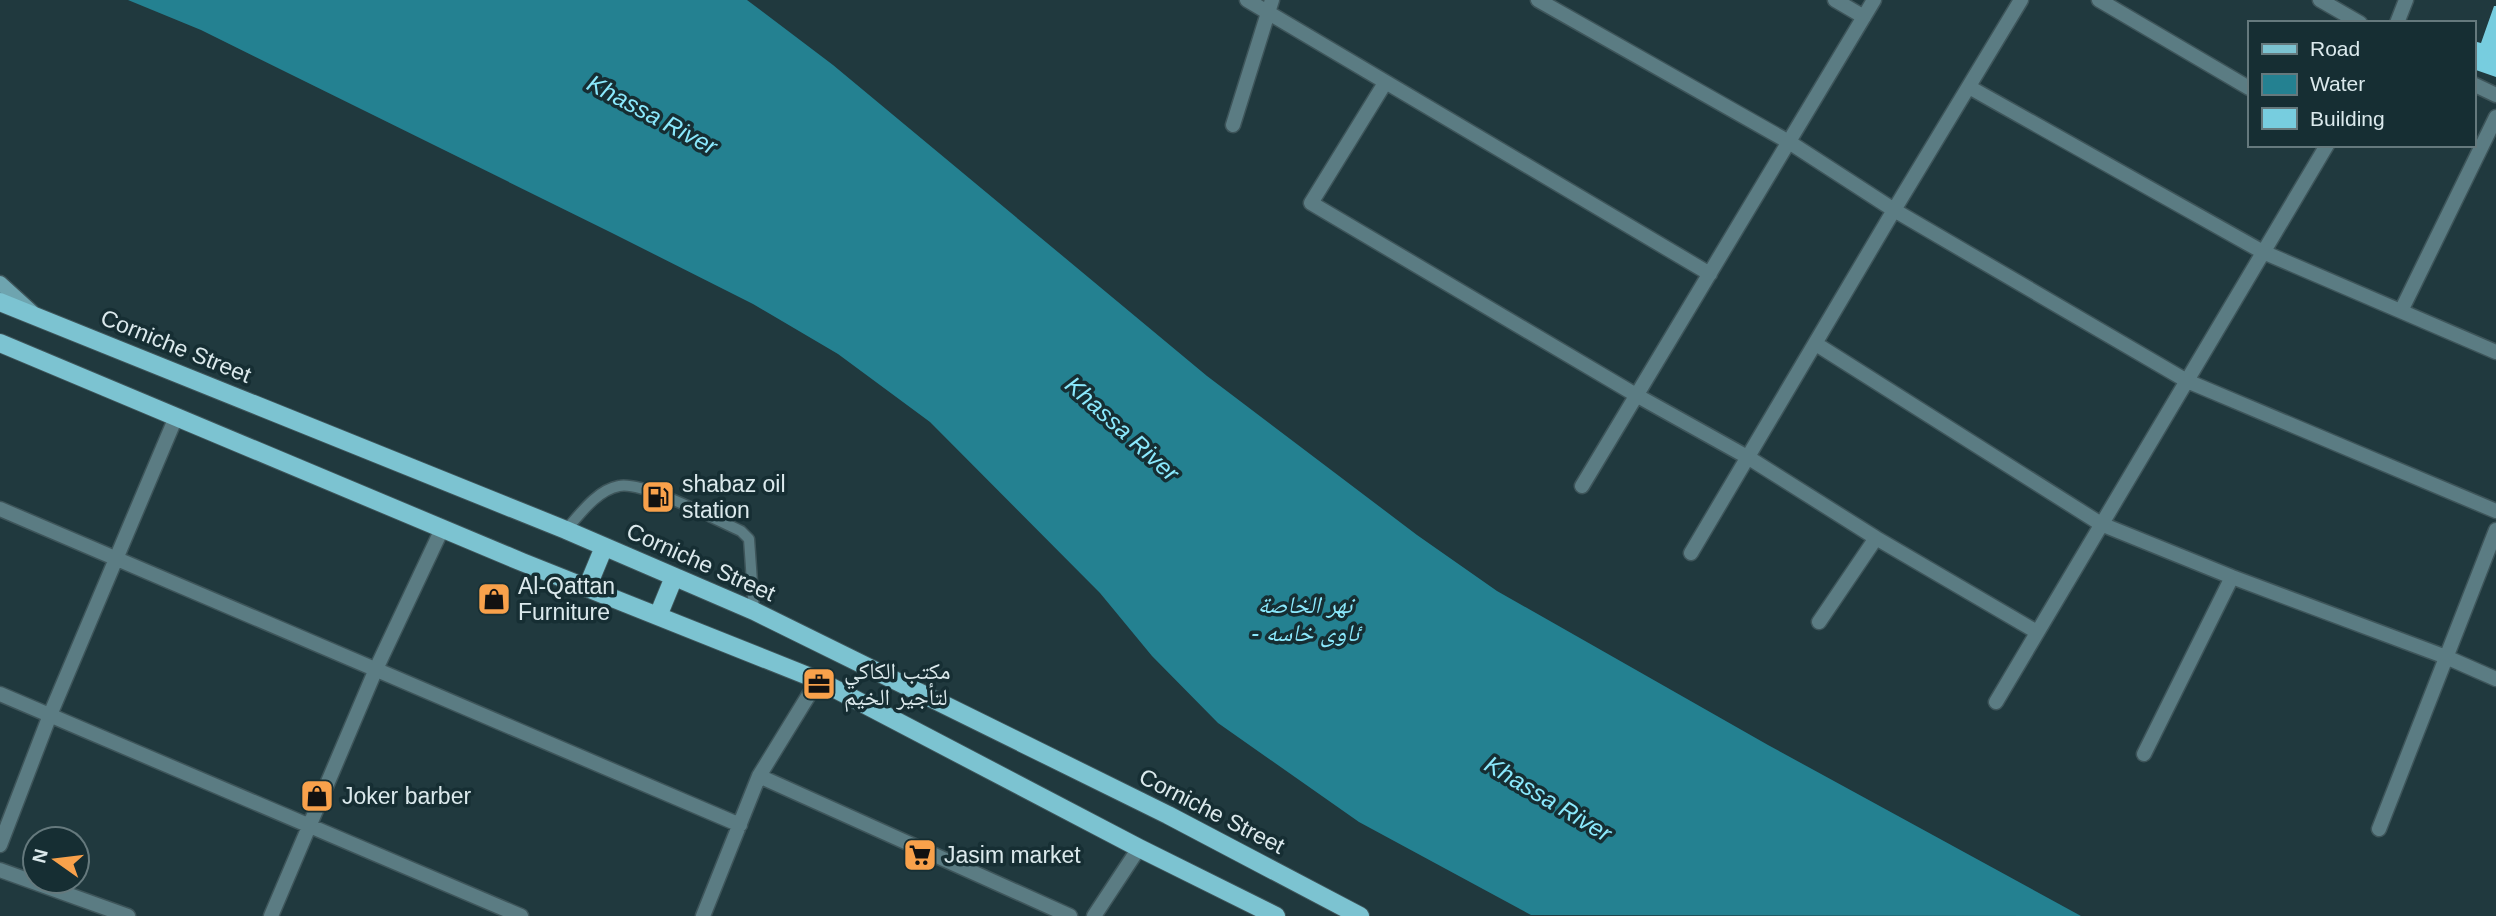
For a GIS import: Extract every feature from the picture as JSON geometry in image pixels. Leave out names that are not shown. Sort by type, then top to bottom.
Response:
[{"type":"main road","points":[[0,283],[38,318]]},
{"type":"main road","name":"Corniche Street","points":[[0,302],[566,530],[754,611],[1168,815],[1360,916]]},
{"type":"main road","points":[[0,343],[442,529],[818,680],[1270,915]]},
{"type":"main road","points":[[0,353],[36,358]]},
{"type":"main road","points":[[587,588],[604,547]]},
{"type":"main road","points":[[658,617],[674,577]]},
{"type":"street","points":[[1247,0],[1269,7],[1385,83],[1710,274]]},
{"type":"street","points":[[1538,0],[1788,142],[1894,210],[2187,381],[2496,511]]},
{"type":"street","points":[[1835,0],[1864,17]]},
{"type":"street","points":[[1582,486],[1874,0]]},
{"type":"street","points":[[1691,553],[2021,0]]},
{"type":"street","points":[[2099,0],[2248,87]]},
{"type":"street","points":[[2320,0],[2357,21]]},
{"type":"street","points":[[2398,21],[2406,0]]},
{"type":"street","points":[[1233,125],[1269,7]]},
{"type":"street","points":[[1385,83],[1311,203],[1636,395],[1749,458],[1876,538],[2036,632]]},
{"type":"street","points":[[2475,84],[2496,95]]},
{"type":"street","points":[[1969,87],[2263,252],[2496,352]]},
{"type":"street","points":[[2401,311],[2496,117]]},
{"type":"street","points":[[1996,702],[2326,147]]},
{"type":"street","points":[[1816,344],[2101,524],[2446,657],[2496,679]]},
{"type":"street","points":[[0,845],[50,715],[176,417]]},
{"type":"street","points":[[0,509],[740,825]]},
{"type":"street","points":[[271,916],[376,669],[442,529]]},
{"type":"street","points":[[2379,829],[2496,530]]},
{"type":"street","points":[[1819,622],[1876,538]]},
{"type":"street","points":[[2144,754],[2232,576]]},
{"type":"street","points":[[703,916],[759,776],[818,680]]},
{"type":"street","points":[[0,694],[521,916]]},
{"type":"street","points":[[759,776],[1070,916]]},
{"type":"street","points":[[1094,916],[1139,848]]},
{"type":"street","points":[[0,870],[121,915]]},
{"type":"lane","points":[[566,530],[595,498],[618,486],[638,486],[741,531],[749,539],[754,611]]},
{"type":"water","name":"نهر الخاصة - ئاوی خاسە","points":[[128,0],[747,0],[833,65],[1207,376],[1417,535],[1497,591],[1768,745],[2081,916],[1531,915],[1359,822],[1218,723],[1152,656],[1100,593],[930,422],[838,354],[753,304],[612,233],[201,30]]},
{"type":"building","points":[[2496,6],[2496,77],[2475,70],[2475,42],[2481,43]]},
{"type":"place","name":"shabaz oil station","points":[[658,497]]},
{"type":"place","name":"Al-Qattan Furniture","points":[[494,599]]},
{"type":"place","name":"مكتب الكاكي لتأجير الخيم","points":[[819,684]]},
{"type":"place","name":"Joker barber","points":[[317,796]]},
{"type":"place","name":"Jasim market","points":[[920,855]]},
{"type":"water label","name":"Khassa River","points":[[652,115]]},
{"type":"water label","name":"Khassa River","points":[[1122,429]]},
{"type":"water label","name":"Khassa River","points":[[1548,799]]}]
